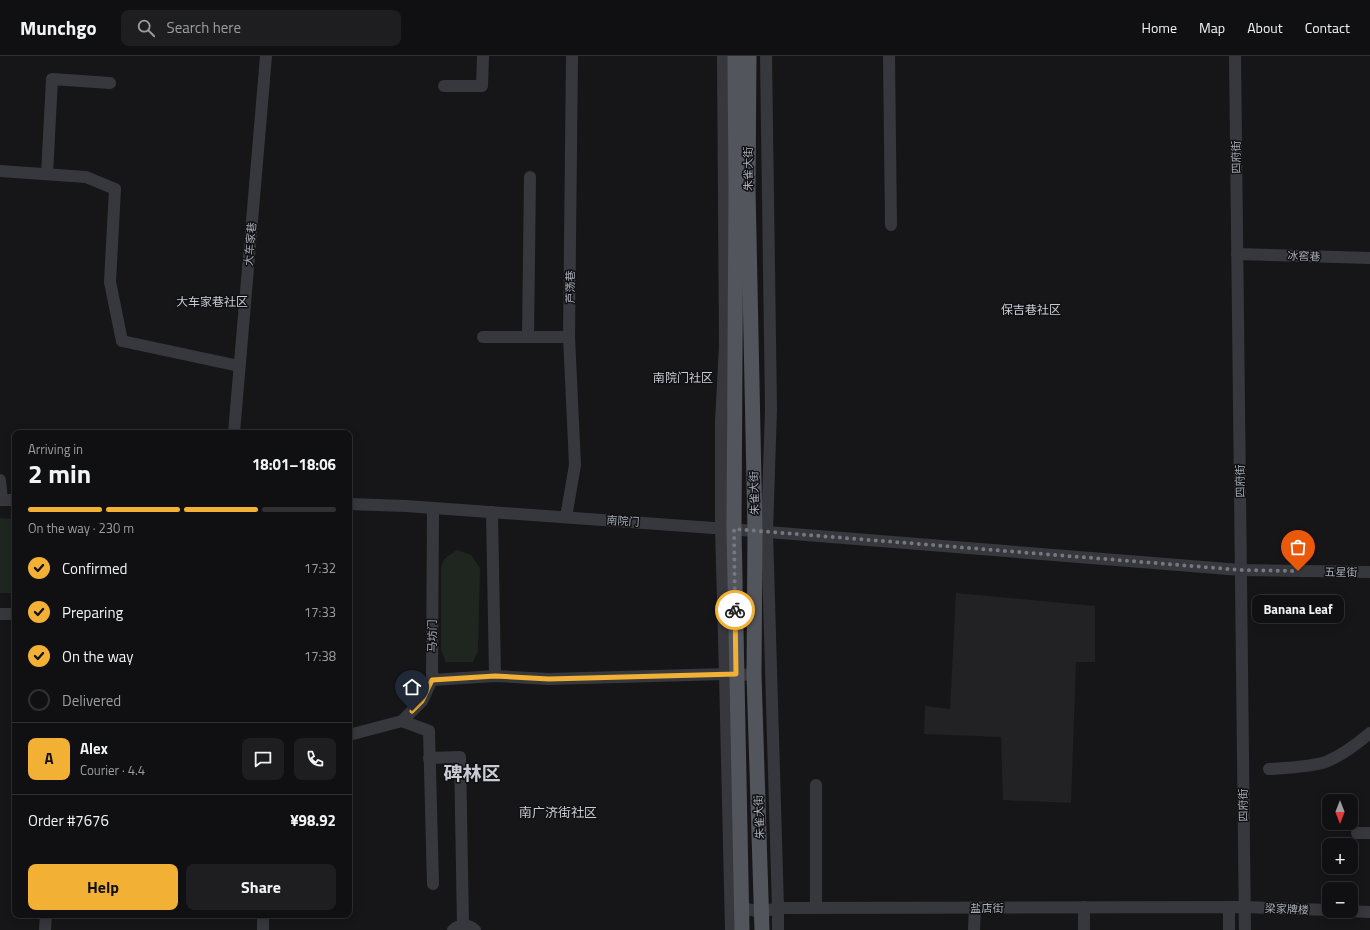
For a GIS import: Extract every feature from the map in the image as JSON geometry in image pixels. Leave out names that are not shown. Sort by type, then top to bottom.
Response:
[{"type":"main road","name":"朱雀大街","points":[[735,56],[736,202],[727,529],[737,909],[742,930]]},
{"type":"main road","name":"朱雀大街","points":[[749,56],[748,188],[761,531],[754,675],[762,930]]},
{"type":"street","name":"大车家巷","points":[[234,430],[266,56]]},
{"type":"street","points":[[444,86],[482,86],[483,56]]},
{"type":"street","name":"芦荡巷","points":[[566,517],[575,465],[569,337],[572,56]]},
{"type":"street","points":[[723,56],[725,346],[721,422],[727,529]]},
{"type":"street","points":[[766,56],[771,401],[761,531],[778,930]]},
{"type":"street","points":[[889,56],[891,225]]},
{"type":"street","name":"四府街","points":[[1235,56],[1245,930]]},
{"type":"street","points":[[47,174],[52,79],[110,83]]},
{"type":"street","points":[[0,171],[86,177],[114,189],[110,282],[122,341],[239,366]]},
{"type":"street","points":[[528,337],[530,177]]},
{"type":"street","name":"冰窖巷","points":[[1237,254],[1370,258]]},
{"type":"street","points":[[483,337],[569,337]]},
{"type":"street","points":[[0,480],[1,500],[12,500]]},
{"type":"street","name":"南院门","points":[[352,504],[406,506],[761,531]]},
{"type":"street","name":"马坊门","points":[[402,721],[422,701],[432,680],[433,509]]},
{"type":"street","points":[[492,512],[495,676]]},
{"type":"street","name":"五星街","points":[[761,531],[1241,570],[1370,572]]},
{"type":"street","points":[[0,614],[12,614]]},
{"type":"street","points":[[432,680],[495,676],[549,679],[731,674],[754,675]]},
{"type":"street","points":[[352,734],[402,721],[429,731],[432,884]]},
{"type":"street","points":[[1269,769],[1294,768],[1327,762],[1355,746],[1370,733]]},
{"type":"street","points":[[429,758],[460,757],[458,927],[469,926],[475,930]]},
{"type":"street","points":[[816,785],[816,908]]},
{"type":"street","points":[[1357,833],[1370,833]]},
{"type":"street","points":[[1084,907],[1084,930]]},
{"type":"street","points":[[1229,907],[1229,930]]},
{"type":"street","name":"盐店街","points":[[737,909],[762,912],[778,908],[1244,907]]},
{"type":"street","name":"梁家牌楼","points":[[1244,907],[1322,910]]},
{"type":"street","points":[[974,930],[975,908]]},
{"type":"street","points":[[731,930],[737,909]]},
{"type":"street","points":[[1358,911],[1370,912]]},
{"type":"street","points":[[45,930],[46,918]]},
{"type":"street","points":[[263,930],[264,918]]},
{"type":"shaded area","points":[[0,518],[12,519],[12,593],[0,593]]},
{"type":"shaded area","points":[[457,550],[471,555],[480,568],[478,651],[473,662],[446,662],[441,650],[441,568],[444,559]]},
{"type":"shaded area","points":[[956,593],[1095,606],[1095,662],[1076,662],[1071,803],[1003,800],[1001,737],[924,734],[925,706],[950,709]]},
{"type":"way so far","points":[[735,610],[734,529],[1241,570],[1298,571]]},
{"type":"place","name":"Banana Leaf","points":[[1298,571]]},
{"type":"district","name":"大车家巷社区","points":[[212,302]]},
{"type":"district","name":"保吉巷社区","points":[[1031,310]]},
{"type":"district","name":"南院门社区","points":[[683,378]]},
{"type":"district","name":"碑林区","points":[[472,773]]},
{"type":"district","name":"南广济街社区","points":[[558,812]]},
{"type":"route","points":[[412,711],[422,701],[432,680],[495,676],[549,679],[736,674],[735,610]]}]
